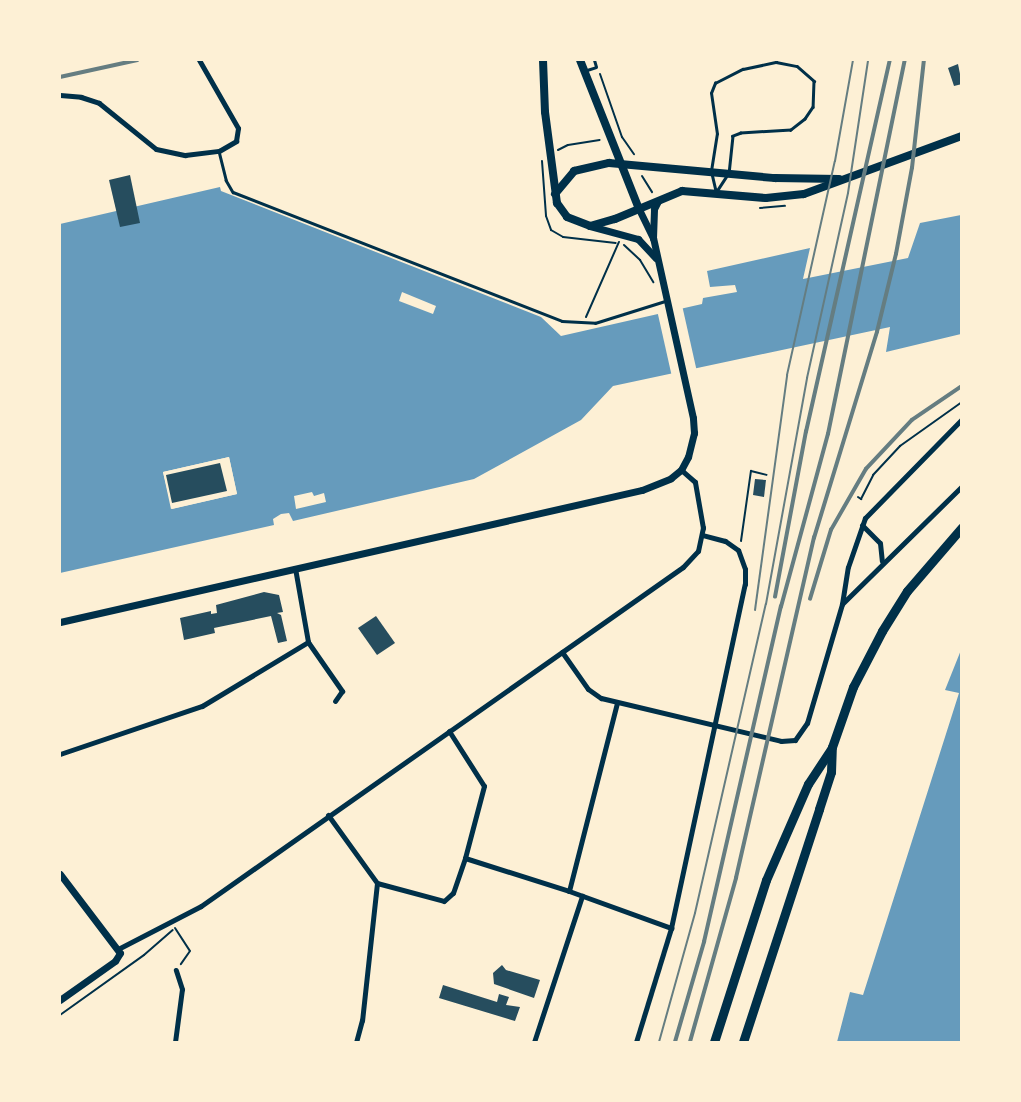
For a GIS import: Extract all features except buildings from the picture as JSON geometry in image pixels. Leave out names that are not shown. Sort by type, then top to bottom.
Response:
[{"type":"main road","points":[[543,60],[557,203],[567,217],[590,226],[639,209],[656,198],[682,191],[766,198],[790,196],[961,136]]},
{"type":"main road","points":[[580,60],[639,209]]},
{"type":"main road","points":[[555,194],[569,175],[580,168],[620,163],[788,178],[846,178]]},
{"type":"main road","points":[[714,1042],[766,880],[808,785],[832,747],[853,687],[882,631],[915,580],[961,527]]},
{"type":"main road","points":[[743,1042],[831,772],[832,747]]},
{"type":"street","points":[[60,95],[99,103],[156,149],[185,155],[219,151],[236,141],[238,128],[199,60]]},
{"type":"street","points":[[653,238],[656,198]]},
{"type":"street","points":[[60,622],[642,490],[661,484],[681,470],[694,433],[653,238],[639,209]]},
{"type":"street","points":[[590,226],[638,239],[658,259]]},
{"type":"street","points":[[562,652],[589,689],[601,698],[781,741],[799,737],[807,723],[862,525],[872,510],[961,419]]},
{"type":"street","points":[[118,949],[201,906],[689,562],[698,551],[703,535],[695,482],[681,470]]},
{"type":"street","points":[[842,604],[961,486]]},
{"type":"street","points":[[862,525],[880,543],[883,554],[881,564]]},
{"type":"street","points":[[636,1042],[671,928],[745,584],[745,569],[734,546],[703,535]]},
{"type":"street","points":[[295,568],[308,642],[342,691],[335,701]]},
{"type":"street","points":[[60,754],[202,706],[308,642]]},
{"type":"street","points":[[569,891],[617,703]]},
{"type":"street","points":[[328,815],[377,883],[444,901],[453,893],[484,786],[449,731]]},
{"type":"street","points":[[465,858],[569,891],[671,928]]},
{"type":"street","points":[[60,874],[118,949],[118,959],[60,1000]]},
{"type":"street","points":[[356,1042],[362,1020],[377,883]]},
{"type":"street","points":[[534,1042],[582,896]]},
{"type":"street","points":[[175,1042],[182,989],[176,970]]},
{"type":"lane","points":[[584,71],[597,67],[594,60]]},
{"type":"lane","points":[[766,63],[791,63],[803,70],[814,81],[810,112],[791,130],[741,133],[733,136],[729,173],[716,193],[711,171],[717,134],[710,93],[715,83],[743,69],[766,63]]},
{"type":"lane","points":[[219,151],[228,186],[233,192],[562,321],[583,325],[668,304]]},
{"type":"path","points":[[597,67],[622,137],[635,156]]},
{"type":"path","points":[[610,139],[568,145],[540,162],[546,216],[551,230],[563,237],[619,243],[640,260],[653,283]]},
{"type":"path","points":[[643,176],[656,198]]},
{"type":"path","points":[[583,325],[619,243]]},
{"type":"path","points":[[858,497],[861,499],[873,475],[900,446],[961,402]]},
{"type":"path","points":[[742,535],[751,471],[767,475]]},
{"type":"path","points":[[60,1015],[144,955],[175,928],[190,951],[188,958],[176,970]]},
{"type":"water","points":[[220,187],[221,191],[541,317],[561,336],[702,304],[703,298],[737,292],[735,285],[710,287],[707,271],[810,248],[803,279],[908,258],[920,223],[961,215],[961,334],[886,352],[890,327],[613,386],[581,420],[474,479],[293,521],[289,513],[281,514],[273,519],[274,525],[60,573],[60,224]],"holes":[[[229,457],[237,494],[171,509],[163,472]]]},
{"type":"water","points":[[961,650],[961,1042],[837,1042],[850,992],[863,995],[959,693],[945,690]]},
{"type":"pier","points":[[402,292],[436,306],[433,314],[399,301]]},
{"type":"pier","points":[[682,305],[697,372],[672,377],[657,310]]},
{"type":"pier","points":[[229,457],[237,494],[172,509],[163,472]],"holes":[[[226,461],[233,491],[174,505],[167,475]]]},
{"type":"pier","points":[[312,492],[314,496],[324,493],[326,502],[296,509],[294,496]]},
{"type":"tram line","points":[[755,610],[787,375],[835,161],[853,60]]},
{"type":"tram line","points":[[659,1042],[695,913],[766,604],[807,378],[848,193],[868,60]]},
{"type":"railway","points":[[60,77],[137,60]]},
{"type":"railway","points":[[775,597],[806,432],[890,60]]},
{"type":"railway","points":[[675,1042],[704,942],[781,607],[828,434],[905,60]]},
{"type":"railway","points":[[690,1042],[736,878],[814,538],[877,332],[896,254],[912,168],[924,60]]},
{"type":"railway","points":[[810,599],[831,530],[866,469],[912,420],[962,386]]}]
